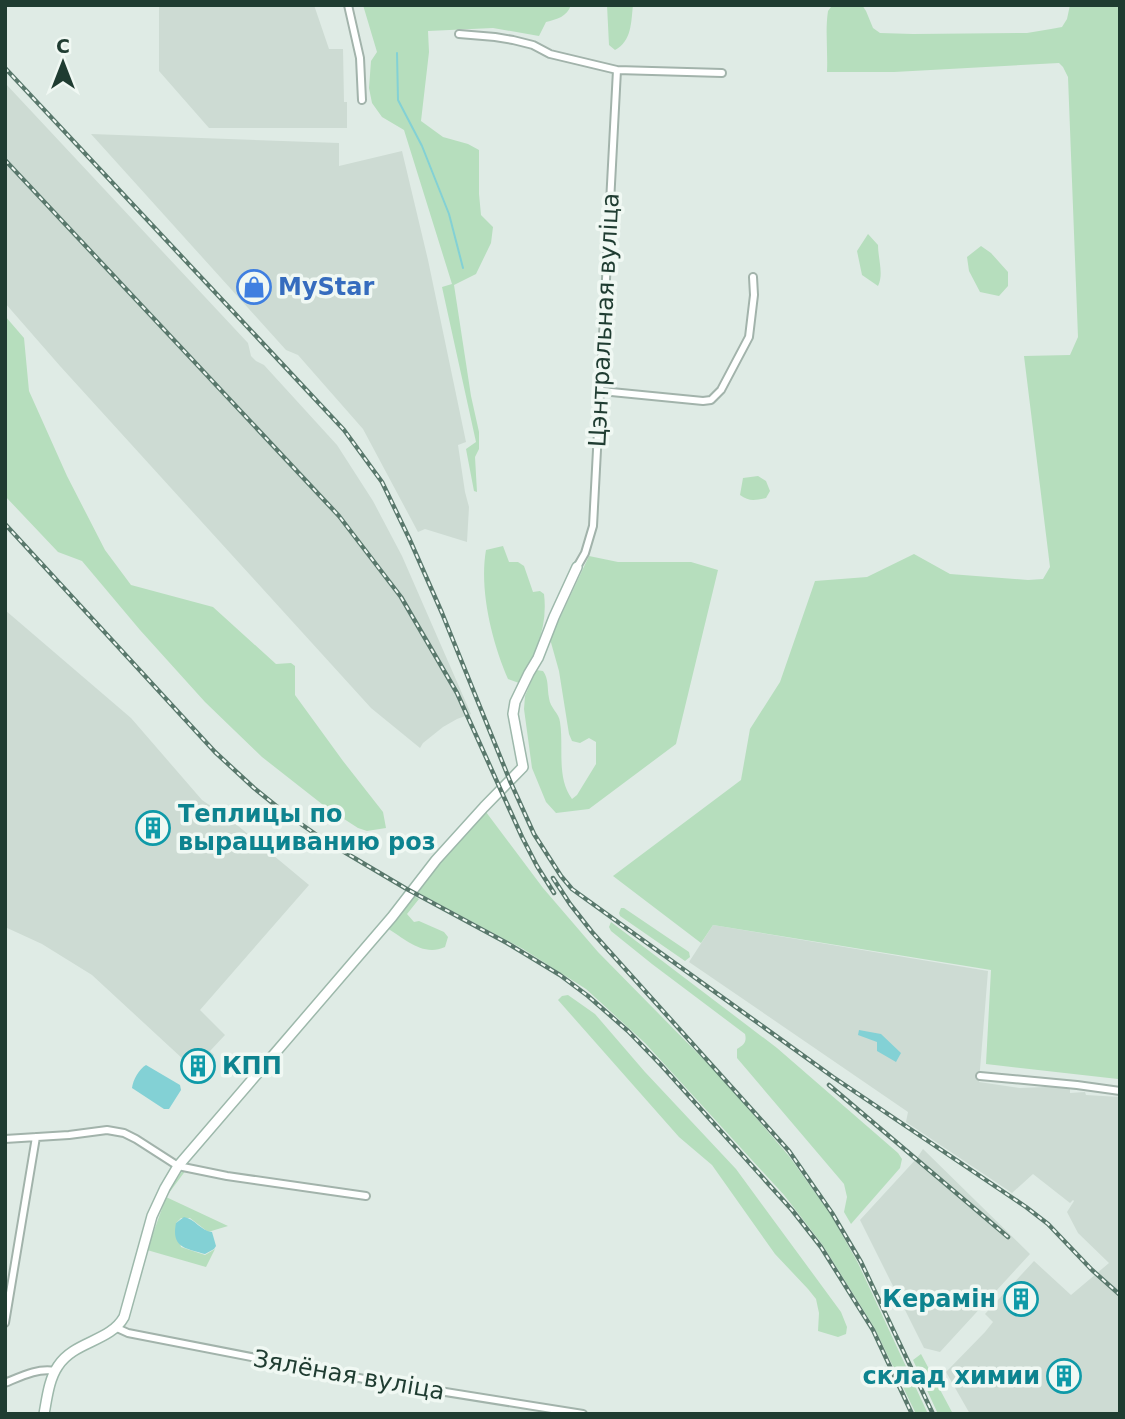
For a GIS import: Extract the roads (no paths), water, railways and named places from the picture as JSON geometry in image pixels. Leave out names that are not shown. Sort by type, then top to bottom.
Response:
[{"type":"street","points":[[348,5],[360,58],[362,100]]},
{"type":"street","points":[[459,34],[513,40],[533,45],[550,54],[617,70],[722,73]]},
{"type":"street","name":"Цэнтральная вуліца","points":[[578,567],[593,526],[617,70]]},
{"type":"street","points":[[601,391],[711,400],[721,390],[749,337],[754,295],[753,277]]},
{"type":"street","points":[[44,1414],[55,1371],[64,1358],[117,1328],[127,1310],[152,1216],[178,1166],[392,917],[436,860],[523,767],[513,715],[514,707],[578,567]]},
{"type":"street","points":[[980,1076],[1120,1091]]},
{"type":"street","points":[[5,1139],[107,1130],[124,1133],[136,1139],[178,1166],[227,1176],[366,1196]]},
{"type":"street","points":[[5,1323],[36,1137]]},
{"type":"street","name":"Зялёная вуліца","points":[[117,1328],[128,1333],[318,1371],[538,1410],[583,1414]]},
{"type":"street","points":[[5,1383],[35,1371],[55,1371]]},
{"type":"water","points":[[859,1030],[881,1034],[901,1053],[896,1062],[877,1051],[877,1042],[858,1035]]},
{"type":"water","points":[[146,1065],[180,1085],[181,1090],[169,1109],[164,1109],[132,1088],[137,1075]]},
{"type":"water","points":[[184,1217],[212,1232],[216,1246],[214,1249],[205,1254],[186,1248],[178,1242],[176,1223]]},
{"type":"waterway","points":[[397,53],[398,100],[422,146],[449,214],[463,268]]},
{"type":"railway","points":[[5,68],[344,430],[382,482],[442,613],[534,834],[572,889],[833,1077],[1026,1207],[1048,1224],[1119,1294]]},
{"type":"railway","points":[[5,160],[339,516],[401,597],[457,693],[522,837],[554,893]]},
{"type":"railway","points":[[5,524],[215,752],[254,788],[324,840],[560,975],[628,1031],[792,1210],[821,1247],[873,1330],[912,1414]]},
{"type":"railway","points":[[553,878],[592,932],[789,1151],[832,1213],[861,1262],[933,1414]]},
{"type":"railway","points":[[829,1085],[1008,1237]]},
{"type":"place","name":"MyStar","points":[[254,287]]},
{"type":"place","name":"Теплицы по выращиванию роз","points":[[153,828]]},
{"type":"place","name":"КПП","points":[[198,1066]]},
{"type":"place","name":"Керамін","points":[[1021,1299]]},
{"type":"place","name":"склад химии","points":[[1064,1376]]}]
